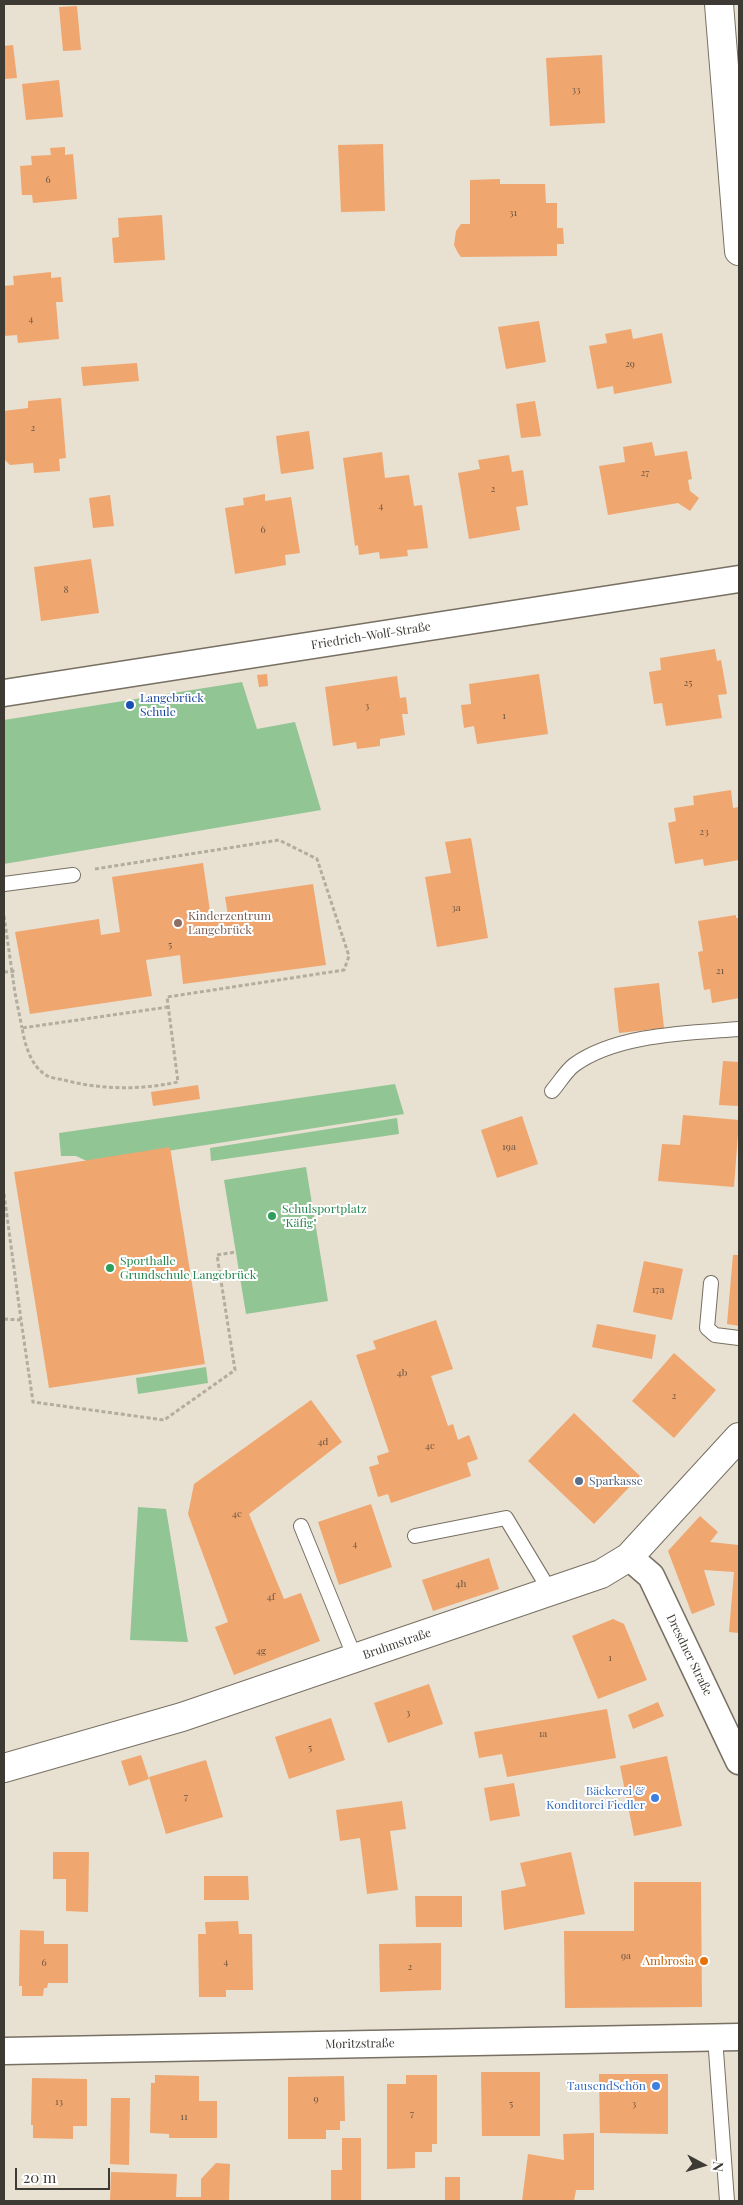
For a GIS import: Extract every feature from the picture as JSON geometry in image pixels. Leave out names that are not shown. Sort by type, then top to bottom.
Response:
[{"type":"street","points":[[719,4],[739,251]]},
{"type":"street","name":"Friedrich-Wolf-Straße","points":[[4,693],[739,580]]},
{"type":"street","name":"Bruhmstraße","points":[[4,1768],[182,1718],[601,1574],[629,1557],[739,1437]]},
{"type":"street","name":"Dresdner Straße","points":[[629,1557],[651,1576],[739,1761]]},
{"type":"street","name":"Moritzstraße","points":[[4,2052],[727,2037]]},
{"type":"lane","points":[[4,884],[72,875]]},
{"type":"lane","points":[[552,1091],[573,1065],[611,1046],[635,1041],[739,1030]]},
{"type":"lane","points":[[711,1283],[707,1328],[715,1335],[739,1338]]},
{"type":"lane","points":[[415,1536],[506,1518],[550,1591]]},
{"type":"lane","points":[[301,1526],[355,1658]]},
{"type":"lane","name":"Moritzstraße","points":[[727,2037],[727,2201]]},
{"type":"path","points":[[4,916],[24,1042],[34,1064],[46,1076],[76,1084],[122,1089],[153,1087],[178,1082],[167,997],[344,970],[349,956],[317,858],[279,840],[105,866],[72,875]]},
{"type":"path","points":[[4,972],[13,971]]},
{"type":"path","points":[[22,1028],[168,1007]]},
{"type":"path","points":[[4,1194],[33,1402],[164,1420],[235,1370],[217,1255],[236,1252]]},
{"type":"path","points":[[4,1319],[21,1320]]},
{"type":"green space","points":[[242,682],[257,729],[295,722],[321,810],[4,864],[4,720]]},
{"type":"green space","points":[[395,1084],[404,1114],[91,1163],[76,1156],[61,1156],[59,1133]]},
{"type":"green space","points":[[397,1118],[399,1134],[211,1161],[210,1148]]},
{"type":"green space","name":"Schulsportplatz \"Käfig\"","points":[[306,1167],[328,1301],[246,1314],[224,1180]]},
{"type":"green space","points":[[206,1367],[208,1383],[138,1394],[136,1378]]},
{"type":"green space","points":[[138,1507],[166,1509],[188,1642],[130,1640]]},
{"type":"building","points":[[77,6],[81,50],[63,51],[59,7]]},
{"type":"building","points":[[13,45],[17,78],[4,79],[4,46]]},
{"type":"building","points":[[602,55],[605,123],[550,126],[546,58]]},
{"type":"building","points":[[59,80],[63,117],[26,120],[22,84]]},
{"type":"building","points":[[383,144],[385,211],[341,212],[338,145]]},
{"type":"building","points":[[65,147],[65,155],[73,154],[77,199],[33,203],[32,195],[22,195],[20,166],[32,165],[31,156],[51,155],[50,148]]},
{"type":"building","points":[[500,179],[500,184],[545,184],[546,203],[557,203],[557,228],[563,228],[564,244],[557,244],[557,256],[461,257],[458,253],[454,245],[456,231],[461,224],[470,224],[470,180]]},
{"type":"building","points":[[162,215],[165,260],[114,263],[112,238],[119,237],[118,218]]},
{"type":"building","points":[[51,272],[51,278],[61,277],[63,302],[56,302],[59,339],[18,343],[17,335],[4,336],[4,286],[14,285],[13,276]]},
{"type":"building","points":[[539,321],[546,362],[506,369],[498,327]]},
{"type":"building","points":[[631,329],[633,339],[662,333],[672,383],[614,394],[613,386],[597,389],[589,346],[607,343],[605,334]]},
{"type":"building","points":[[137,363],[139,381],[83,386],[81,367]]},
{"type":"building","points":[[61,398],[66,458],[59,459],[60,471],[34,473],[33,463],[10,465],[5,460],[4,411],[28,408],[28,401]]},
{"type":"building","points":[[535,401],[541,436],[521,438],[516,404]]},
{"type":"building","points":[[309,431],[314,469],[281,474],[276,436]]},
{"type":"building","points":[[652,442],[655,456],[687,451],[692,479],[688,480],[690,491],[699,498],[690,511],[678,503],[608,515],[599,466],[625,462],[623,447]]},
{"type":"building","points":[[382,452],[385,478],[409,475],[414,506],[422,505],[428,548],[407,550],[408,556],[380,559],[379,552],[359,555],[358,545],[355,546],[343,458]]},
{"type":"building","points":[[509,455],[512,472],[523,470],[528,505],[516,507],[520,530],[469,539],[458,473],[480,469],[478,460]]},
{"type":"building","points":[[265,494],[265,501],[291,497],[300,553],[285,555],[286,565],[235,574],[225,508],[244,505],[243,498]]},
{"type":"building","points":[[110,495],[114,526],[93,528],[89,498]]},
{"type":"building","points":[[91,559],[99,613],[41,621],[34,567]]},
{"type":"building","points":[[715,649],[717,661],[721,660],[727,694],[718,695],[722,718],[666,726],[662,703],[654,704],[649,672],[661,670],[660,658]]},
{"type":"building","points":[[267,674],[268,686],[259,687],[257,675]]},
{"type":"building","points":[[539,674],[548,734],[477,744],[474,726],[464,728],[461,705],[471,704],[469,684]]},
{"type":"building","points":[[397,676],[400,698],[406,697],[408,714],[402,714],[405,735],[380,739],[380,746],[357,749],[356,742],[333,746],[325,687]]},
{"type":"building","points":[[731,790],[733,808],[739,807],[739,860],[704,866],[703,859],[675,864],[668,823],[676,821],[674,808],[694,805],[693,796]]},
{"type":"building","points":[[471,838],[488,938],[437,947],[425,877],[451,873],[445,842]]},
{"type":"building","points":[[203,863],[211,918],[228,915],[225,897],[313,884],[326,965],[183,984],[180,955],[146,960],[152,996],[30,1014],[15,932],[99,919],[101,935],[120,932],[112,877]]},
{"type":"building","points":[[736,915],[736,918],[739,918],[739,998],[712,1003],[710,989],[704,990],[698,952],[703,951],[698,921]]},
{"type":"building","points":[[659,983],[664,1028],[619,1033],[614,988]]},
{"type":"building","points":[[723,1061],[739,1062],[739,1106],[719,1105]]},
{"type":"building","points":[[198,1085],[200,1099],[153,1106],[151,1092]]},
{"type":"building","points":[[683,1115],[739,1120],[734,1187],[658,1181],[662,1144],[680,1145]]},
{"type":"building","points":[[522,1116],[538,1164],[497,1178],[481,1130]]},
{"type":"building","name":"Sporthalle Grundschule Langebrück","points":[[170,1147],[205,1364],[49,1388],[14,1172]]},
{"type":"building","points":[[733,1255],[739,1255],[739,1326],[727,1324]]},
{"type":"building","points":[[644,1261],[683,1269],[672,1320],[633,1312]]},
{"type":"building","points":[[436,1320],[453,1369],[431,1376],[448,1426],[453,1424],[458,1440],[469,1435],[478,1459],[467,1463],[471,1476],[391,1503],[388,1494],[378,1497],[369,1467],[379,1464],[377,1456],[389,1452],[356,1355],[376,1349],[373,1341]]},
{"type":"building","points":[[597,1324],[656,1335],[652,1359],[592,1347]]},
{"type":"building","points":[[674,1353],[716,1390],[674,1438],[632,1401]]},
{"type":"building","points":[[311,1400],[342,1442],[249,1514],[284,1599],[301,1593],[320,1641],[234,1675],[215,1627],[228,1622],[188,1514],[194,1484]]},
{"type":"building","points":[[574,1413],[640,1476],[594,1524],[528,1461]]},
{"type":"building","points":[[371,1504],[392,1567],[339,1585],[318,1522]]},
{"type":"building","points":[[700,1516],[718,1532],[710,1542],[739,1545],[739,1633],[729,1632],[734,1572],[704,1570],[715,1605],[692,1614],[668,1551]]},
{"type":"building","points":[[489,1558],[499,1589],[433,1611],[422,1580]]},
{"type":"building","points":[[613,1619],[624,1624],[647,1680],[598,1699],[572,1636]]},
{"type":"building","points":[[429,1684],[443,1724],[388,1743],[374,1703]]},
{"type":"building","points":[[658,1702],[664,1716],[633,1729],[628,1715]]},
{"type":"building","points":[[607,1709],[616,1758],[507,1777],[502,1754],[479,1758],[474,1732]]},
{"type":"building","points":[[331,1718],[345,1760],[289,1779],[275,1737]]},
{"type":"building","points":[[141,1755],[149,1779],[129,1786],[121,1761]]},
{"type":"building","points":[[667,1756],[682,1826],[634,1836],[620,1766]]},
{"type":"building","points":[[206,1760],[223,1817],[166,1834],[149,1777]]},
{"type":"building","points":[[514,1783],[520,1816],[490,1821],[484,1788]]},
{"type":"building","points":[[402,1801],[406,1829],[390,1831],[398,1890],[367,1894],[360,1838],[340,1841],[336,1810]]},
{"type":"building","points":[[53,1852],[89,1852],[88,1912],[66,1911],[66,1879],[53,1879]]},
{"type":"building","points":[[571,1852],[585,1914],[504,1930],[501,1891],[526,1886],[520,1863]]},
{"type":"building","points":[[204,1876],[248,1876],[249,1900],[204,1900]]},
{"type":"building","points":[[634,1882],[701,1882],[702,2007],[565,2008],[564,1931],[634,1931]]},
{"type":"building","points":[[415,1896],[462,1896],[462,1927],[416,1927]]},
{"type":"building","points":[[238,1921],[239,1934],[252,1934],[253,1990],[226,1990],[226,1997],[199,1997],[198,1934],[206,1934],[205,1922]]},
{"type":"building","points":[[20,1930],[44,1931],[44,1944],[68,1944],[68,1983],[48,1983],[47,1988],[44,1988],[43,1996],[22,1996],[22,1986],[19,1986]]},
{"type":"building","points":[[441,1943],[441,1990],[380,1992],[379,1944]]},
{"type":"building","points":[[481,2072],[540,2072],[540,2136],[482,2136]]},
{"type":"building","points":[[599,2074],[668,2074],[668,2134],[600,2133]]},
{"type":"building","points":[[155,2075],[199,2076],[199,2101],[217,2101],[217,2138],[169,2138],[169,2134],[150,2133],[151,2083],[155,2083]]},
{"type":"building","points":[[406,2075],[437,2075],[437,2144],[432,2144],[432,2152],[415,2152],[415,2168],[387,2169],[387,2084],[406,2084]]},
{"type":"building","points":[[344,2076],[345,2121],[340,2121],[340,2130],[326,2130],[326,2139],[288,2139],[288,2077]]},
{"type":"building","points":[[32,2078],[87,2079],[87,2126],[73,2126],[73,2139],[33,2138],[33,2125],[31,2125]]},
{"type":"building","points":[[111,2098],[130,2098],[129,2165],[110,2164]]},
{"type":"building","points":[[594,2133],[594,2190],[576,2190],[574,2201],[522,2201],[528,2154],[564,2160],[563,2134]]},
{"type":"building","points":[[342,2138],[361,2138],[361,2201],[331,2201],[331,2170],[342,2170]]},
{"type":"building","points":[[216,2163],[230,2164],[229,2201],[110,2201],[111,2172],[177,2174],[176,2197],[201,2197],[201,2179]]},
{"type":"building","points":[[445,2177],[460,2177],[460,2201],[445,2201]]},
{"type":"place","name":"Langebrück Schule","points":[[130,705]]},
{"type":"place","name":"Kinderzentrum Langebrück","points":[[178,923]]},
{"type":"place","name":"Schulsportplatz \"Käfig\"","points":[[272,1216]]},
{"type":"place","name":"Sporthalle Grundschule Langebrück","points":[[110,1268]]},
{"type":"place","name":"Sparkasse","points":[[579,1481]]},
{"type":"place","name":"Bäckerei & Konditorei Fiedler","points":[[655,1798]]},
{"type":"place","name":"Ambrosia","points":[[704,1961]]},
{"type":"place","name":"TausendSchön","points":[[656,2086]]}]
